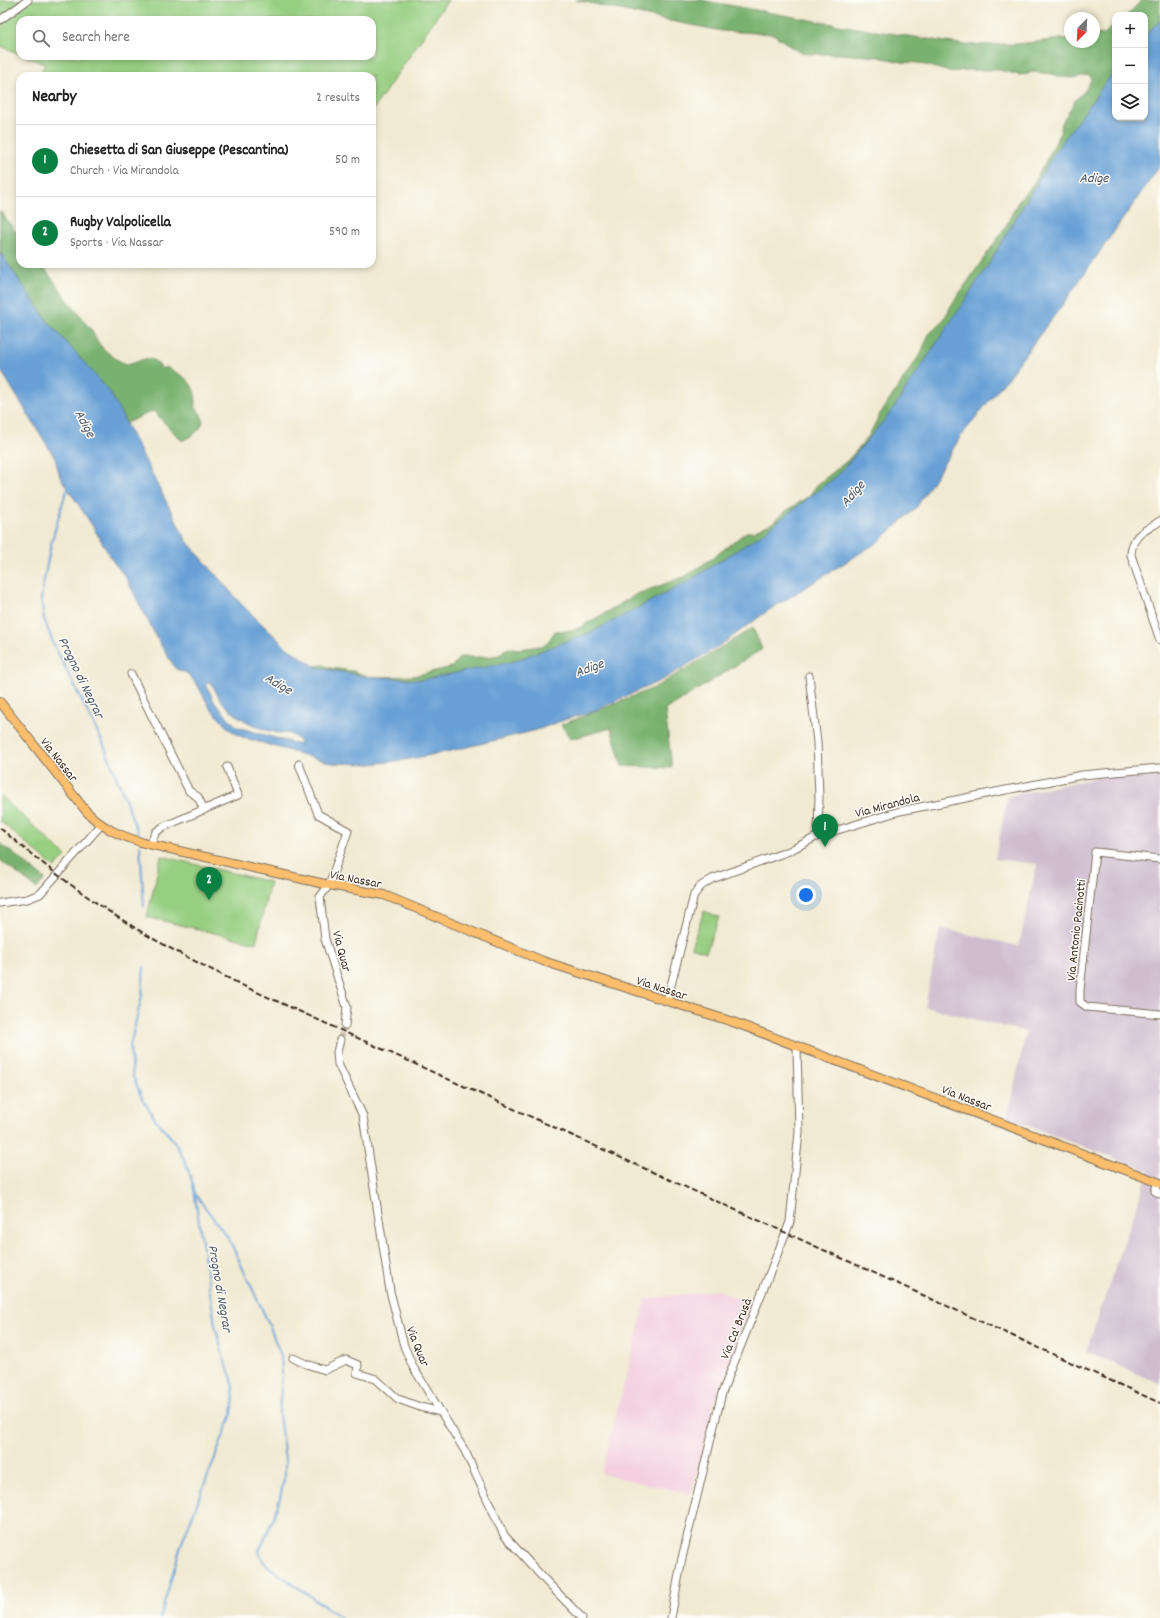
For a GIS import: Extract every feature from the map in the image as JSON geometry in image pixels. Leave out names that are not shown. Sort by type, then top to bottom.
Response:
[{"type":"main road","name":"Via Nassar","points":[[0,702],[86,811],[101,825],[127,838],[147,844],[329,885],[384,895],[543,962],[733,1022],[1159,1183]]},
{"type":"street","points":[[0,20],[28,0]]},
{"type":"street","points":[[1160,521],[1136,537],[1132,544],[1131,555],[1133,567],[1160,640]]},
{"type":"street","points":[[131,674],[189,791],[198,797],[204,810]]},
{"type":"street","points":[[809,676],[817,742],[819,797],[818,836]]},
{"type":"street","name":"Via Quar","points":[[299,764],[318,814],[348,831],[329,885],[320,897],[325,939],[347,1007],[345,1025]]},
{"type":"street","points":[[147,844],[156,832],[163,827],[238,795],[227,766]]},
{"type":"street","name":"Via Mirandola","points":[[667,1001],[694,894],[701,886],[712,879],[789,851],[818,836],[900,811],[1082,775],[1160,768]]},
{"type":"street","points":[[0,904],[27,899],[40,894],[101,825]]},
{"type":"street","name":"Via Antonio Pacinotti","points":[[1160,859],[1095,852],[1080,990],[1080,1002],[1086,1007],[1160,1014]]},
{"type":"street","name":"Via Quar","points":[[340,1040],[337,1052],[338,1064],[364,1116],[390,1291],[404,1346],[413,1367],[442,1412],[464,1451],[504,1535],[582,1618]]},
{"type":"street","name":"Via Ca' Brusà","points":[[671,1618],[682,1558],[722,1393],[790,1222],[799,1132],[797,1046]]},
{"type":"street","name":"Via Nassar","points":[[1159,1183],[1154,1191],[1160,1194]]},
{"type":"street","points":[[293,1358],[326,1370],[346,1360],[358,1365],[357,1373],[376,1379],[398,1399],[420,1407],[442,1412]]},
{"type":"shaded area","points":[[1160,769],[1160,1384],[1086,1351],[1149,1171],[1007,1118],[1026,1032],[925,1007],[940,928],[1019,946],[1037,864],[995,859],[1008,796],[1130,771]]},
{"type":"shaded area","points":[[718,1290],[754,1306],[747,1317],[714,1405],[691,1494],[601,1474],[646,1299]]},
{"type":"green space","points":[[0,0],[448,0],[376,105],[376,72],[41,72],[45,64],[34,60],[376,60],[376,16],[16,16],[16,52],[0,46]]},
{"type":"green space","points":[[576,0],[701,0],[844,26],[966,45],[1017,44],[1064,39],[1064,48],[1100,48],[1100,34],[1104,34],[1112,27],[1112,84],[910,385],[900,397],[896,406],[893,421],[781,533],[535,665],[368,688],[314,666],[323,665],[330,668],[353,671],[370,677],[413,676],[452,667],[460,657],[487,657],[499,655],[504,650],[510,648],[520,649],[546,645],[555,631],[574,630],[637,594],[686,576],[714,557],[746,532],[753,532],[772,523],[783,513],[809,496],[817,485],[848,460],[868,437],[880,414],[921,353],[929,334],[943,321],[952,304],[1005,228],[1020,198],[1029,190],[1037,178],[1060,134],[1062,123],[1076,99],[1085,91],[1092,78],[1088,75],[1071,78],[1060,77],[1053,74],[1032,72],[1019,75],[999,70],[966,70],[950,72],[918,63],[902,62],[879,57],[842,54],[808,54],[798,51],[773,34],[722,31]]},
{"type":"green space","points":[[1142,0],[1160,0],[1160,32],[1148,45],[1148,12],[1130,12]]},
{"type":"green space","points":[[0,211],[16,232],[16,268],[44,268],[92,330],[100,345],[119,361],[132,364],[141,360],[151,359],[157,362],[162,369],[166,367],[187,380],[193,388],[196,396],[195,406],[202,417],[203,421],[200,429],[182,441],[153,411],[124,424],[0,256]]},
{"type":"green space","points":[[753,628],[762,649],[665,710],[672,768],[622,766],[611,728],[571,739],[561,725],[654,688]]},
{"type":"green space","points":[[0,795],[66,856],[55,868],[0,821]]},
{"type":"green space","points":[[0,843],[45,879],[37,889],[0,860]]},
{"type":"green space","points":[[161,856],[270,882],[256,943],[147,917]]},
{"type":"green space","points":[[704,911],[719,917],[706,952],[691,947]]},
{"type":"water","name":"Adige","points":[[1160,20],[1160,166],[1063,304],[961,436],[916,508],[878,542],[766,612],[725,642],[664,679],[589,713],[572,717],[537,730],[451,751],[405,760],[370,764],[331,763],[242,737],[229,729],[210,708],[198,686],[187,673],[176,669],[160,644],[125,576],[114,563],[92,525],[60,477],[55,458],[0,369],[0,252],[45,318],[110,392],[186,540],[242,605],[286,647],[316,667],[363,676],[420,680],[511,662],[592,632],[687,582],[762,534],[838,475],[891,412],[987,267],[1057,149],[1112,74],[1112,120],[1148,120],[1148,33]],"holes":[[[211,682],[220,699],[233,713],[242,719],[270,731],[289,733],[299,740],[300,745],[237,727],[215,703],[206,684]]]},
{"type":"waterway","name":"Progno di Negrar","points":[[69,487],[65,495],[51,544],[44,580],[41,598],[44,619],[53,643],[104,745],[139,838]]},
{"type":"waterway","name":"Progno di Negrar","points":[[140,845],[144,907]]},
{"type":"waterway","name":"Progno di Negrar","points":[[144,967],[142,996],[130,1046],[133,1076],[142,1098],[155,1119],[174,1141],[186,1163],[193,1184],[215,1325],[223,1356],[232,1379],[234,1398],[232,1414],[181,1545],[160,1618]]},
{"type":"waterway","points":[[195,1194],[229,1239],[268,1322],[281,1356],[282,1374],[279,1414],[285,1460],[285,1474],[280,1498],[272,1522],[259,1551],[263,1561],[269,1567],[341,1618]]},
{"type":"tunnel","points":[[340,1040],[345,1025]]},
{"type":"railway","points":[[0,828],[57,874],[117,917],[170,948],[248,988],[1160,1403]]},
{"type":"place","name":"Chiesetta di San Giuseppe (Pescantina)","points":[[825,847]]},
{"type":"place","name":"Rugby Valpolicella","points":[[209,900]]}]
